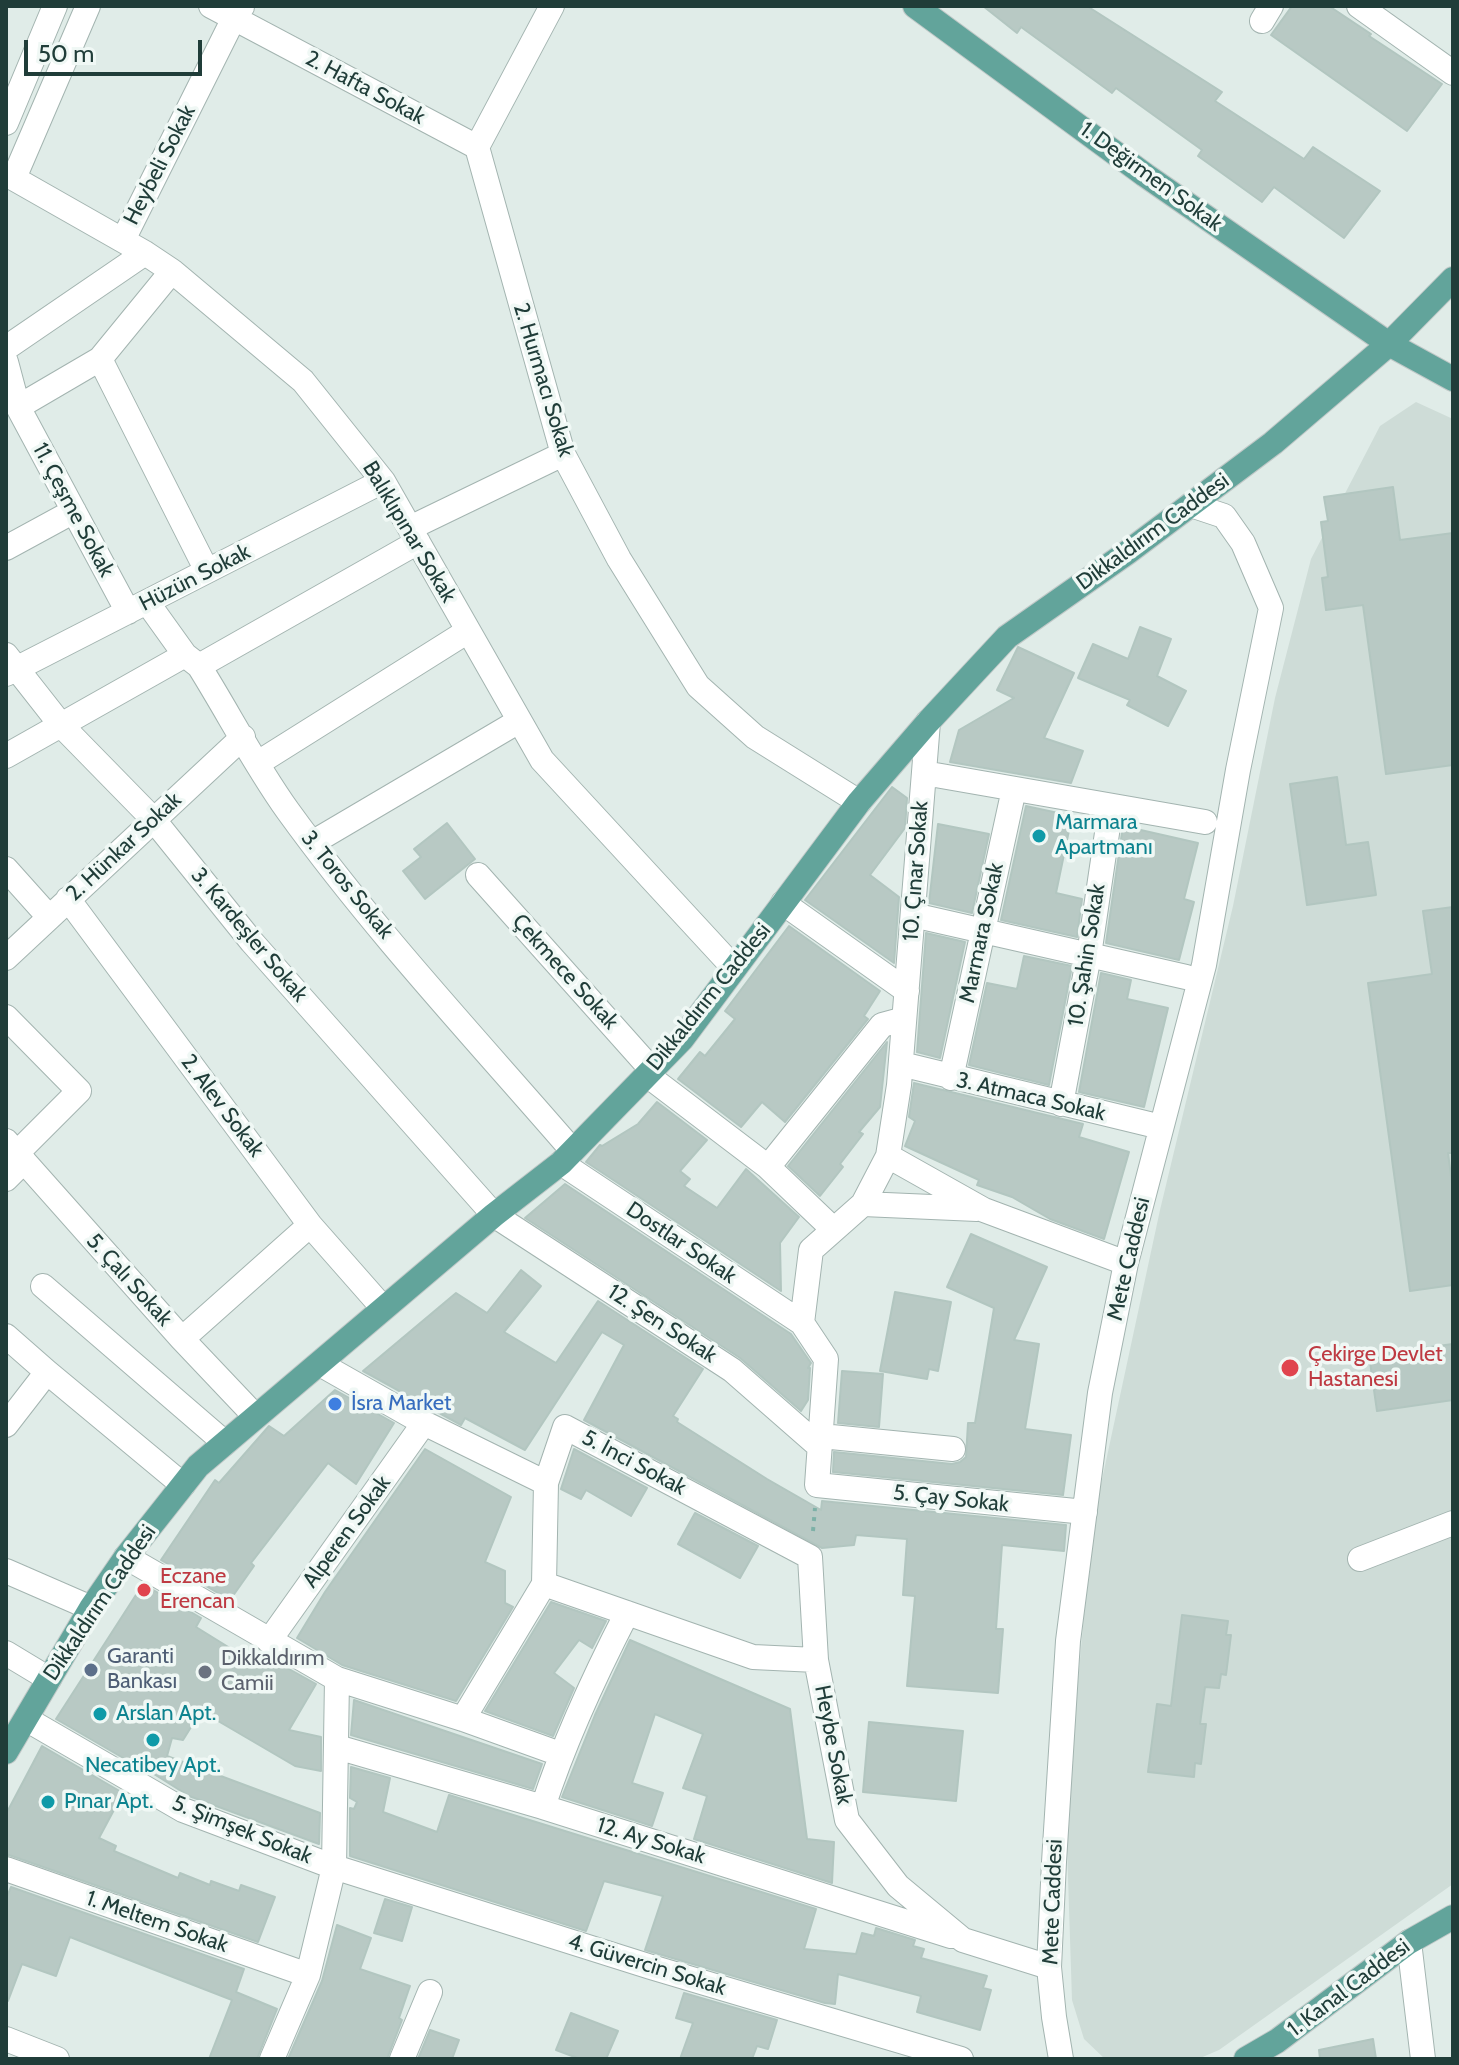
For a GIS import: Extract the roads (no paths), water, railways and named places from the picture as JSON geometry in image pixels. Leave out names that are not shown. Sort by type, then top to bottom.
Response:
[{"type":"main road","name":"1. Değirmen Sokak","points":[[915,6],[1145,175],[1389,344],[1453,379]]},
{"type":"main road","name":"Dikkaldırım Caddesi","points":[[6,1752],[91,1608],[126,1557],[198,1466],[567,1156],[650,1072],[682,1039],[859,802],[1007,637],[1273,443],[1389,344],[1453,279]]},
{"type":"main road","name":"1. Kanal Caddesi","points":[[1246,2059],[1279,2050],[1409,1942],[1453,1917]]},
{"type":"street","points":[[6,123],[14,78],[55,6]]},
{"type":"street","points":[[10,176],[88,6]]},
{"type":"street","name":"2. Hafta Sokak","points":[[211,6],[238,12],[477,147]]},
{"type":"street","points":[[477,147],[552,6]]},
{"type":"street","points":[[1359,6],[1453,73]]},
{"type":"street","name":"Heybeli Sokak","points":[[123,240],[238,12]]},
{"type":"street","name":"2. Hurmacı Sokak","points":[[477,147],[563,454],[619,559],[698,686],[755,737],[859,802]]},
{"type":"street","name":"Balıklıpınar Sokak","points":[[10,176],[172,271],[303,381],[383,481],[542,760],[734,968]]},
{"type":"street","points":[[11,337],[145,253]]},
{"type":"street","points":[[18,407],[100,359],[172,271]]},
{"type":"street","points":[[100,359],[207,571]]},
{"type":"street","name":"11. Çeşme Sokak","points":[[6,362],[18,407],[74,511],[137,607]]},
{"type":"street","points":[[6,756],[192,660],[563,454]]},
{"type":"street","name":"Hüzün Sokak","points":[[9,666],[137,607],[383,481]]},
{"type":"street","name":"Mete Caddesi","points":[[1061,2059],[1049,1967],[1068,1641],[1100,1393],[1126,1263],[1204,965],[1238,770],[1271,608],[1243,543],[1224,516],[1191,505]]},
{"type":"street","points":[[6,548],[74,511]]},
{"type":"street","name":"3. Toros Sokak","points":[[137,607],[192,660],[312,843],[567,1156]]},
{"type":"street","points":[[258,763],[468,631]]},
{"type":"street","name":"3. Kardeşler Sokak","points":[[9,666],[61,725],[153,819],[252,942],[494,1215]]},
{"type":"street","points":[[312,843],[519,721]]},
{"type":"street","name":"10. Çınar Sokak","points":[[802,1323],[811,1250],[863,1204],[888,1156],[901,1064],[928,722]]},
{"type":"street","name":"2. Hünkar Sokak","points":[[6,958],[243,737]]},
{"type":"street","points":[[924,773],[1205,822]]},
{"type":"street","name":"Marmara Sokak","points":[[951,1078],[1014,789]]},
{"type":"street","name":"10. Şahin Sokak","points":[[1061,1104],[1089,955],[1111,806]]},
{"type":"street","points":[[6,869],[49,917]]},
{"type":"street","name":"Çekmece Sokak","points":[[478,875],[650,1072]]},
{"type":"street","name":"2. Alev Sokak","points":[[68,899],[310,1225],[383,1308]]},
{"type":"street","points":[[783,903],[907,991]]},
{"type":"street","points":[[913,915],[1186,977]]},
{"type":"street","points":[[6,1017],[79,1091],[16,1152],[6,1179]]},
{"type":"street","points":[[768,1167],[882,1025],[904,1019]]},
{"type":"street","name":"3. Atmaca Sokak","points":[[901,1064],[1161,1127]]},
{"type":"street","points":[[650,1072],[768,1167],[833,1229]]},
{"type":"street","name":"5. Çalı Sokak","points":[[16,1152],[182,1339],[255,1416]]},
{"type":"street","name":"Dostlar Sokak","points":[[567,1156],[802,1323]]},
{"type":"street","points":[[888,1156],[984,1210],[1126,1263]]},
{"type":"street","points":[[863,1204],[984,1210]]},
{"type":"street","name":"12. Şen Sokak","points":[[494,1215],[732,1370],[820,1441]]},
{"type":"street","points":[[182,1339],[310,1225]]},
{"type":"street","points":[[43,1286],[225,1443]]},
{"type":"street","points":[[802,1323],[826,1359],[820,1441],[953,1449]]},
{"type":"street","points":[[6,1336],[183,1485]]},
{"type":"street","points":[[320,1364],[424,1423],[546,1483],[544,1584],[463,1719]]},
{"type":"street","points":[[6,1425],[47,1372]]},
{"type":"street","name":"Alperen Sokak","points":[[269,1641],[424,1423]]},
{"type":"street","name":"5. İnci Sokak","points":[[546,1483],[565,1427],[810,1557]]},
{"type":"street","name":"5. Çay Sokak","points":[[820,1441],[817,1485],[1085,1512]]},
{"type":"street","points":[[1360,1559],[1453,1523]]},
{"type":"street","points":[[126,1557],[337,1679],[560,1754]]},
{"type":"street","name":"Heybe Sokak","points":[[810,1557],[816,1660],[847,1820],[898,1886],[963,1940],[1049,1967]]},
{"type":"street","points":[[6,1571],[91,1608]]},
{"type":"street","points":[[544,1584],[753,1657],[816,1660]]},
{"type":"street","points":[[543,1807],[560,1754],[588,1689],[627,1613]]},
{"type":"street","points":[[6,1653],[49,1679]]},
{"type":"street","points":[[272,2059],[308,1975],[334,1867],[337,1679]]},
{"type":"street","name":"5. Şimşek Sokak","points":[[26,1719],[183,1810],[334,1867]]},
{"type":"street","name":"12. Ay Sokak","points":[[337,1747],[543,1807],[963,1940]]},
{"type":"street","name":"4. Güvercin Sokak","points":[[334,1867],[651,1967],[961,2059]]},
{"type":"street","name":"1. Meltem Sokak","points":[[6,1869],[308,1975]]},
{"type":"street","points":[[1409,1942],[1423,2059]]},
{"type":"street","points":[[402,2059],[430,1992]]},
{"type":"street","points":[[6,2039],[57,2059]]},
{"type":"place","name":"Marmara Apartmanı","points":[[1039,836]]},
{"type":"place","name":"Çekirge Devlet Hastanesi","points":[[1290,1368]]},
{"type":"place","name":"İsra Market","points":[[335,1404]]},
{"type":"place","name":"Eczane Erencan","points":[[144,1590]]},
{"type":"place","name":"Garanti Bankası","points":[[91,1670]]},
{"type":"place","name":"Dikkaldırım Camii","points":[[205,1672]]},
{"type":"place","name":"Arslan Apt.","points":[[100,1714]]},
{"type":"place","name":"Necatibey Apt.","points":[[153,1740]]},
{"type":"place","name":"Pınar Apt.","points":[[48,1802]]}]
